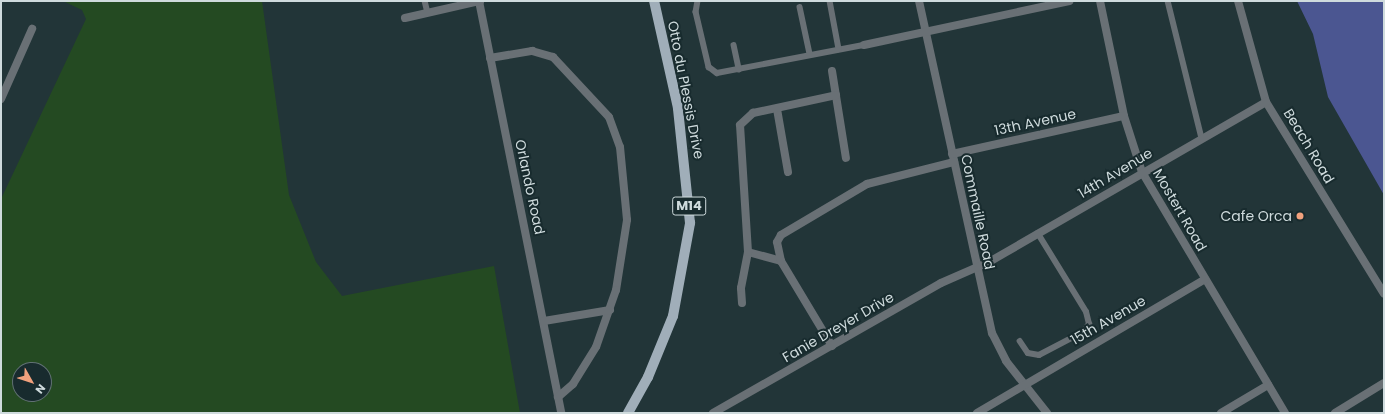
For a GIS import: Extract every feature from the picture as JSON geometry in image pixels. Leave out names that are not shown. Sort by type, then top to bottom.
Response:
[{"type":"main road","name":"Otto du Plessis Drive","points":[[628,413],[648,377],[673,316],[690,223],[678,108],[654,1]]},
{"type":"street","points":[[405,18],[480,1]]},
{"type":"street","name":"Orlando Road","points":[[480,1],[561,413]]},
{"type":"street","name":"Commaille Road","points":[[919,1],[992,334],[1024,384],[1047,413]]},
{"type":"street","points":[[864,45],[1069,1]]},
{"type":"street","name":"Mostert Road","points":[[1100,1],[1124,116],[1142,172],[1285,413]]},
{"type":"street","name":"Beach Road","points":[[1238,1],[1266,102],[1384,294]]},
{"type":"street","points":[[1,99],[5,80],[32,29]]},
{"type":"street","points":[[490,58],[532,51],[548,55],[609,117],[620,147],[627,220],[623,255],[610,310],[596,347],[573,384],[558,397]]},
{"type":"street","points":[[832,71],[846,158]]},
{"type":"street","points":[[742,303],[740,288],[748,252],[740,125],[748,116],[836,95]]},
{"type":"street","name":"14th Avenue","points":[[976,266],[1038,234],[1142,172],[1266,102]]},
{"type":"street","points":[[777,109],[788,172]]},
{"type":"street","name":"13th Avenue","points":[[781,261],[777,242],[788,228],[867,184],[953,158],[1124,116]]},
{"type":"street","points":[[748,252],[781,261],[832,346]]},
{"type":"street","name":"Fanie Dreyer Drive","points":[[713,413],[976,266]]},
{"type":"street","name":"15th Avenue","points":[[977,413],[1205,279]]},
{"type":"street","points":[[544,321],[610,310]]},
{"type":"street","points":[[1335,413],[1384,383]]},
{"type":"street","points":[[1221,413],[1268,385]]},
{"type":"lane","points":[[425,1],[428,13]]},
{"type":"lane","points":[[698,1],[696,12],[711,70],[720,73],[810,54],[864,45]]},
{"type":"lane","points":[[830,1],[839,50]]},
{"type":"lane","points":[[1168,1],[1202,138]]},
{"type":"lane","points":[[800,7],[810,54]]},
{"type":"lane","points":[[734,45],[739,69]]},
{"type":"lane","points":[[1020,341],[1028,353],[1039,355],[1083,332],[1089,324],[1086,312],[1038,234]]},
{"type":"green space","points":[[63,1],[262,1],[289,195],[316,262],[342,296],[494,266],[520,413],[1,413],[1,199],[86,19],[82,10]]},
{"type":"water","points":[[1297,1],[1384,1],[1384,195],[1328,97],[1313,34]]},
{"type":"place","name":"Cafe Orca","points":[[1300,216]]}]
